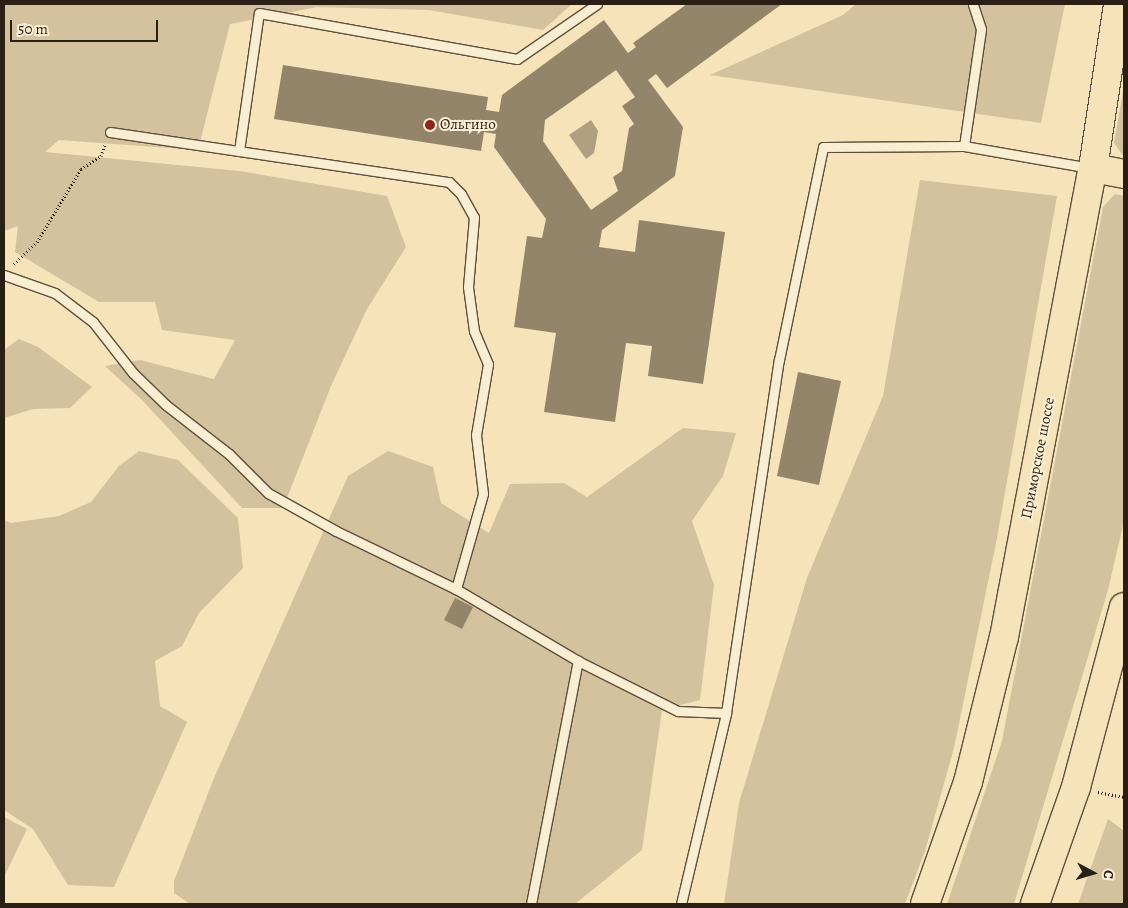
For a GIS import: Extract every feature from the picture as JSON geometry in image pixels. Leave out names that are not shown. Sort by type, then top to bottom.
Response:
[{"type":"main road","name":"Приморское шоссе","points":[[925,904],[968,782],[1004,637],[1093,168],[1118,4]]},
{"type":"main road","points":[[1093,168],[1124,174]]},
{"type":"main road","points":[[1035,904],[1076,787],[1124,607]]},
{"type":"lane","points":[[239,151],[259,13],[517,59],[597,4]]},
{"type":"lane","points":[[964,146],[981,29],[973,4]]},
{"type":"lane","points":[[110,132],[449,182],[461,194],[474,217],[468,287],[474,331],[488,364],[476,435],[483,494],[456,589]]},
{"type":"lane","points":[[680,904],[726,713],[779,360],[824,147],[964,146],[1093,168]]},
{"type":"lane","points":[[4,275],[55,293],[93,322],[133,373],[166,405],[229,454],[268,493],[336,531],[456,589],[578,661],[678,711],[726,713]]},
{"type":"lane","points":[[531,904],[578,661]]},
{"type":"path","points":[[11,267],[38,242],[52,214],[81,169],[101,156],[110,132]]},
{"type":"shaded area","points":[[4,4],[572,4],[543,30],[429,10],[317,7],[230,24],[198,150],[59,140],[45,152],[239,171],[387,196],[406,247],[367,309],[331,386],[283,508],[242,508],[142,400],[105,366],[140,360],[214,379],[235,340],[162,330],[155,302],[99,302],[15,252],[18,226],[4,231]]},
{"type":"shaded area","points":[[856,4],[1065,4],[1041,123],[710,75],[843,15]]},
{"type":"shaded area","points":[[1124,86],[1124,157],[1114,143]]},
{"type":"shaded area","points":[[591,120],[598,131],[594,153],[586,159],[569,135]]},
{"type":"shaded area","points":[[920,180],[1057,196],[997,538],[954,748],[925,851],[905,904],[724,904],[739,803],[807,578],[883,396]]},
{"type":"shaded area","points":[[1115,194],[1124,196],[1124,521],[1108,590],[1014,904],[947,904],[1002,741],[1103,207]]},
{"type":"shaded area","points":[[19,339],[38,347],[92,387],[70,408],[33,409],[4,418],[4,350]]},
{"type":"shaded area","points":[[683,428],[736,433],[723,476],[692,521],[714,585],[700,700],[662,710],[642,850],[575,904],[190,904],[174,893],[174,881],[214,778],[348,476],[388,451],[433,467],[441,503],[489,533],[510,484],[564,483],[587,497]]},
{"type":"shaded area","points":[[139,451],[178,460],[238,518],[243,568],[199,613],[182,646],[155,661],[160,706],[187,722],[114,887],[68,885],[33,829],[4,810],[4,520],[11,523],[59,516],[91,502],[119,466]]},
{"type":"shaded area","points":[[4,817],[27,829],[4,877]]},
{"type":"shaded area","points":[[1108,819],[1124,831],[1124,904],[1078,904]]},
{"type":"building","points":[[687,4],[782,4],[667,88],[656,74],[648,80],[683,127],[675,176],[602,230],[599,247],[635,252],[639,220],[725,232],[703,384],[648,376],[652,346],[626,343],[615,422],[544,412],[556,333],[514,327],[527,236],[542,238],[546,219],[494,147],[496,134],[484,132],[481,151],[274,119],[283,65],[488,97],[486,110],[499,112],[502,95],[604,20],[628,53],[636,47],[633,43]],"holes":[[[616,70],[635,97],[622,106],[634,124],[629,128],[622,171],[613,177],[618,191],[591,210],[543,141],[545,120]]]},
{"type":"building","points":[[798,372],[841,381],[819,485],[777,476]]},
{"type":"building","points":[[455,598],[473,607],[462,629],[444,620]]},
{"type":"place","name":"Ольгино","points":[[430,125]]}]
